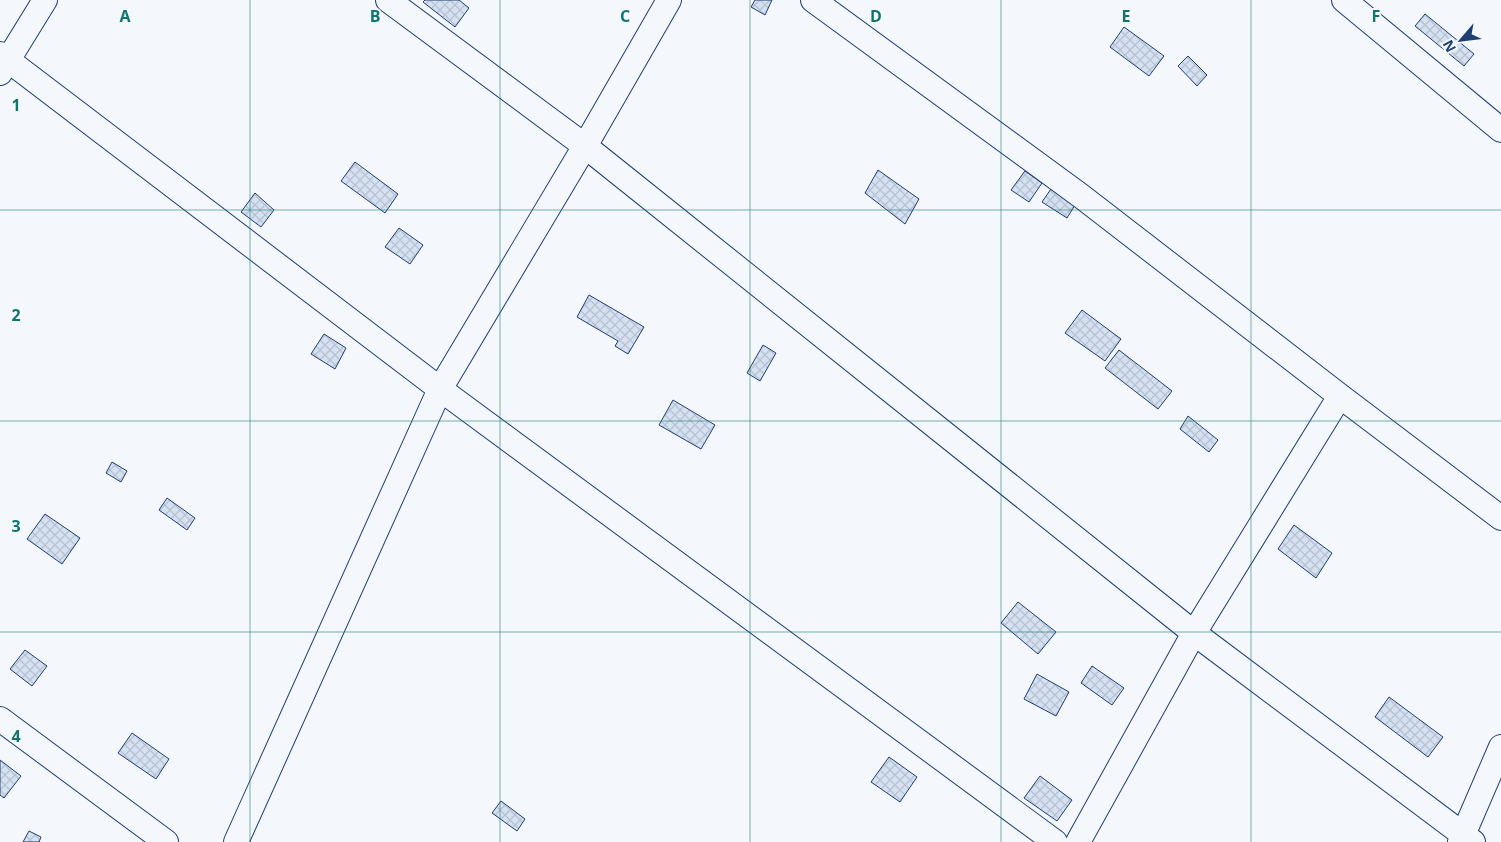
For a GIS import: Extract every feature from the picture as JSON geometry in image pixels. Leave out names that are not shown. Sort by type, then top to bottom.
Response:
[{"type":"street","points":[[45,0],[3,62],[440,389],[1056,842]]},
{"type":"street","points":[[388,0],[585,146],[1194,633],[1466,840],[1501,747]]},
{"type":"street","points":[[236,842],[440,389],[585,146],[669,0]]},
{"type":"street","points":[[813,0],[1081,196],[1501,518]]},
{"type":"street","points":[[1344,0],[1501,130]]},
{"type":"street","points":[[1078,842],[1194,633],[1340,396]]},
{"type":"street","points":[[0,719],[166,842]]},
{"type":"building","points":[[425,0],[459,0],[469,8],[455,27],[423,2]]},
{"type":"building","points":[[755,0],[772,0],[765,15],[751,7]]},
{"type":"building","points":[[1425,14],[1474,54],[1464,66],[1415,26]]},
{"type":"building","points":[[1124,27],[1164,56],[1149,76],[1110,47]]},
{"type":"building","points":[[1188,56],[1207,75],[1197,86],[1178,66]]},
{"type":"building","points":[[355,162],[398,194],[385,213],[341,181]]},
{"type":"building","points":[[878,170],[919,199],[905,224],[865,193]]},
{"type":"building","points":[[1025,171],[1042,183],[1029,202],[1011,190]]},
{"type":"building","points":[[1051,189],[1075,205],[1067,218],[1042,202]]},
{"type":"building","points":[[255,193],[274,210],[261,227],[241,212]]},
{"type":"building","points":[[399,228],[423,245],[410,264],[385,247]]},
{"type":"building","points":[[589,295],[644,327],[628,354],[615,346],[618,341],[577,317]]},
{"type":"building","points":[[1082,310],[1121,339],[1105,361],[1065,333]]},
{"type":"building","points":[[324,334],[346,348],[335,369],[311,354]]},
{"type":"building","points":[[763,345],[776,353],[760,381],[747,373]]},
{"type":"building","points":[[1119,350],[1172,391],[1158,409],[1105,368]]},
{"type":"building","points":[[673,400],[715,425],[701,449],[659,425]]},
{"type":"building","points":[[1188,416],[1218,440],[1209,452],[1180,429]]},
{"type":"building","points":[[112,462],[127,471],[121,482],[106,473]]},
{"type":"building","points":[[167,498],[195,518],[187,530],[159,510]]},
{"type":"building","points":[[45,514],[80,538],[62,564],[27,539]]},
{"type":"building","points":[[1294,525],[1332,553],[1316,578],[1278,549]]},
{"type":"building","points":[[1018,602],[1056,632],[1038,654],[1001,623]]},
{"type":"building","points":[[25,650],[47,666],[32,686],[10,669]]},
{"type":"building","points":[[1092,666],[1124,688],[1112,705],[1081,683]]},
{"type":"building","points":[[1037,674],[1069,692],[1056,716],[1024,699]]},
{"type":"building","points":[[1389,697],[1443,737],[1428,757],[1375,717]]},
{"type":"building","points":[[132,733],[169,759],[156,779],[118,753]]},
{"type":"building","points":[[889,757],[917,777],[900,802],[871,782]]},
{"type":"building","points":[[0,760],[21,776],[4,798],[0,795]]},
{"type":"building","points":[[1040,776],[1072,800],[1057,821],[1024,798]]},
{"type":"building","points":[[501,801],[525,819],[517,831],[492,813]]},
{"type":"building","points":[[29,831],[41,837],[39,842],[23,842]]}]
